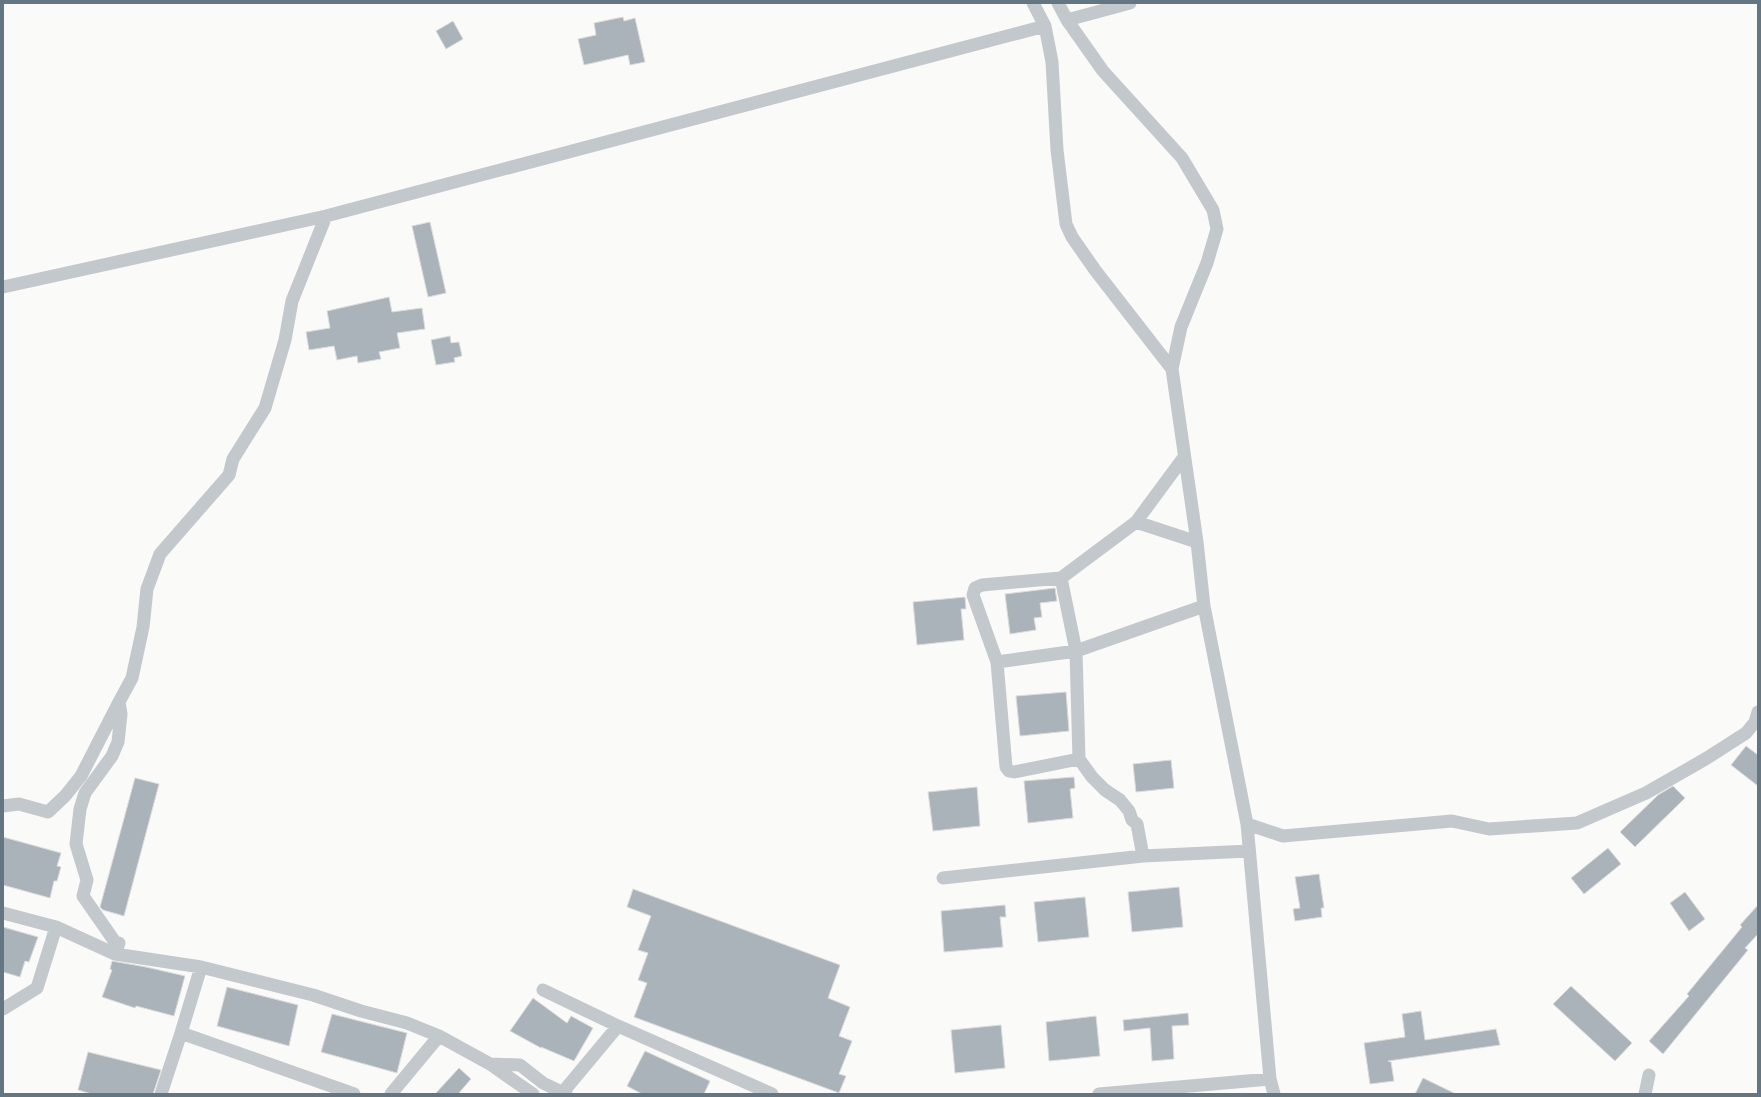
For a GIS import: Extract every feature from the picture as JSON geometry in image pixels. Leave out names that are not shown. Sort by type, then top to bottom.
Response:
[{"type":"street","points":[[1033,3],[1045,26],[1052,62],[1057,150],[1066,224],[1072,237],[1095,270],[1172,369]]},
{"type":"street","points":[[1058,3],[1067,20],[1103,71],[1182,158],[1214,210],[1217,229],[1207,263],[1181,327],[1172,369],[1197,542],[1204,606],[1247,824],[1270,1079],[1274,1094]]},
{"type":"street","points":[[1067,20],[1130,3]]},
{"type":"street","points":[[3,287],[326,216],[1045,26]]},
{"type":"street","points":[[3,806],[19,804],[48,812],[65,796],[81,776],[132,678],[143,627],[147,589],[160,554],[229,475],[233,459],[265,408],[285,340],[292,301],[326,216]]},
{"type":"street","points":[[1079,759],[1014,772],[1009,771],[1006,767],[997,662],[973,595],[975,588],[982,585],[1061,578],[1136,522],[1184,457]]},
{"type":"street","points":[[1136,522],[1197,542]]},
{"type":"street","points":[[1061,578],[1076,651],[1079,759],[1092,777],[1105,790],[1120,800],[1129,811],[1132,820],[1137,824],[1143,856]]},
{"type":"street","points":[[997,662],[1076,651],[1204,606]]},
{"type":"street","points":[[115,954],[119,943],[115,942],[83,896],[87,880],[76,844],[80,809],[87,791],[112,756],[118,742],[121,714],[119,702]]},
{"type":"street","points":[[1247,824],[1283,836],[1452,821],[1489,829],[1577,823],[1646,793],[1707,758],[1746,733],[1755,722],[1758,712]]},
{"type":"street","points":[[65,796],[87,791]]},
{"type":"street","points":[[943,878],[1143,856],[1249,851]]},
{"type":"street","points":[[3,913],[56,927],[115,954],[201,967],[313,995],[361,1011],[407,1023],[439,1036],[490,1064],[533,1094]]},
{"type":"street","points":[[3,1009],[37,988],[56,927]]},
{"type":"street","points":[[161,1094],[201,967]]},
{"type":"street","points":[[543,990],[618,1026],[772,1094]]},
{"type":"street","points":[[490,1064],[520,1065],[543,1083],[564,1093],[618,1026]]},
{"type":"street","points":[[181,1034],[354,1094]]},
{"type":"street","points":[[391,1094],[439,1036]]},
{"type":"street","points":[[1645,1094],[1650,1075]]},
{"type":"street","points":[[1099,1094],[1270,1079]]},
{"type":"building","points":[[623,17],[624,21],[635,18],[645,62],[630,65],[628,55],[584,65],[578,39],[596,35],[594,23]]},
{"type":"building","points":[[453,21],[463,39],[446,49],[436,31]]},
{"type":"building","points":[[430,222],[446,293],[428,297],[412,226]]},
{"type":"building","points":[[389,297],[392,312],[422,308],[425,329],[397,333],[400,348],[379,352],[381,359],[358,363],[357,356],[337,360],[334,346],[309,350],[306,332],[330,328],[327,311]]},
{"type":"building","points":[[450,336],[451,343],[459,342],[462,356],[454,358],[455,362],[436,365],[431,340]]},
{"type":"building","points":[[1055,588],[1057,601],[1040,603],[1042,617],[1034,618],[1036,630],[1010,634],[1005,594]]},
{"type":"building","points":[[965,597],[966,609],[961,609],[964,640],[917,645],[913,602]]},
{"type":"building","points":[[1066,692],[1069,731],[1020,736],[1016,696]]},
{"type":"building","points":[[1746,746],[1758,755],[1758,786],[1731,765]]},
{"type":"building","points":[[1171,760],[1174,788],[1136,792],[1133,764]]},
{"type":"building","points":[[1074,777],[1075,788],[1070,789],[1073,818],[1028,823],[1024,781]]},
{"type":"building","points":[[135,778],[159,784],[124,916],[103,910],[100,907]]},
{"type":"building","points":[[1673,786],[1685,798],[1635,847],[1620,832],[1658,795]]},
{"type":"building","points":[[977,787],[980,826],[933,831],[928,792]]},
{"type":"building","points":[[3,837],[61,853],[57,866],[61,867],[57,881],[54,881],[50,898],[3,885]]},
{"type":"building","points":[[1608,848],[1621,864],[1584,894],[1571,878]]},
{"type":"building","points":[[1319,874],[1324,908],[1321,908],[1322,917],[1295,921],[1293,909],[1300,908],[1295,877]]},
{"type":"building","points":[[1179,887],[1183,927],[1132,932],[1128,892]]},
{"type":"building","points":[[633,889],[840,965],[828,998],[850,1007],[839,1036],[852,1041],[839,1074],[846,1076],[839,1093],[634,1017],[647,983],[638,980],[648,953],[638,950],[651,916],[627,907]]},
{"type":"building","points":[[1685,892],[1705,919],[1689,931],[1670,903]]},
{"type":"building","points":[[1085,897],[1089,937],[1038,942],[1034,902]]},
{"type":"building","points":[[1005,905],[1006,917],[1000,917],[1003,947],[944,952],[941,911]]},
{"type":"building","points":[[1758,905],[1758,934],[1745,948],[1748,950],[1663,1054],[1649,1041],[1689,996],[1687,994],[1742,927],[1740,925]]},
{"type":"building","points":[[3,927],[38,937],[29,962],[25,961],[20,977],[3,972]]},
{"type":"building","points":[[112,961],[185,976],[174,1016],[136,1006],[135,1008],[102,997],[112,970],[110,969]]},
{"type":"building","points":[[1571,986],[1632,1043],[1615,1061],[1553,1004]]},
{"type":"building","points":[[227,987],[298,1005],[289,1046],[217,1026]]},
{"type":"building","points":[[533,998],[567,1023],[571,1016],[593,1028],[574,1061],[541,1048],[510,1031]]},
{"type":"building","points":[[1421,1011],[1425,1040],[1496,1029],[1500,1045],[1388,1061],[1391,1062],[1394,1081],[1370,1084],[1364,1043],[1405,1037],[1402,1014]]},
{"type":"building","points":[[1188,1013],[1189,1025],[1172,1026],[1174,1059],[1152,1061],[1150,1028],[1124,1031],[1123,1020]]},
{"type":"building","points":[[332,1014],[407,1033],[397,1073],[321,1052]]},
{"type":"building","points":[[1096,1016],[1100,1056],[1049,1061],[1046,1022]]},
{"type":"building","points":[[1001,1025],[1005,1068],[955,1073],[951,1030]]},
{"type":"building","points":[[645,1051],[710,1081],[704,1094],[642,1094],[627,1086]]},
{"type":"building","points":[[88,1052],[161,1070],[153,1094],[92,1094],[78,1090]]},
{"type":"building","points":[[459,1068],[471,1079],[458,1094],[435,1094]]},
{"type":"building","points":[[1423,1078],[1456,1094],[1415,1094]]}]
